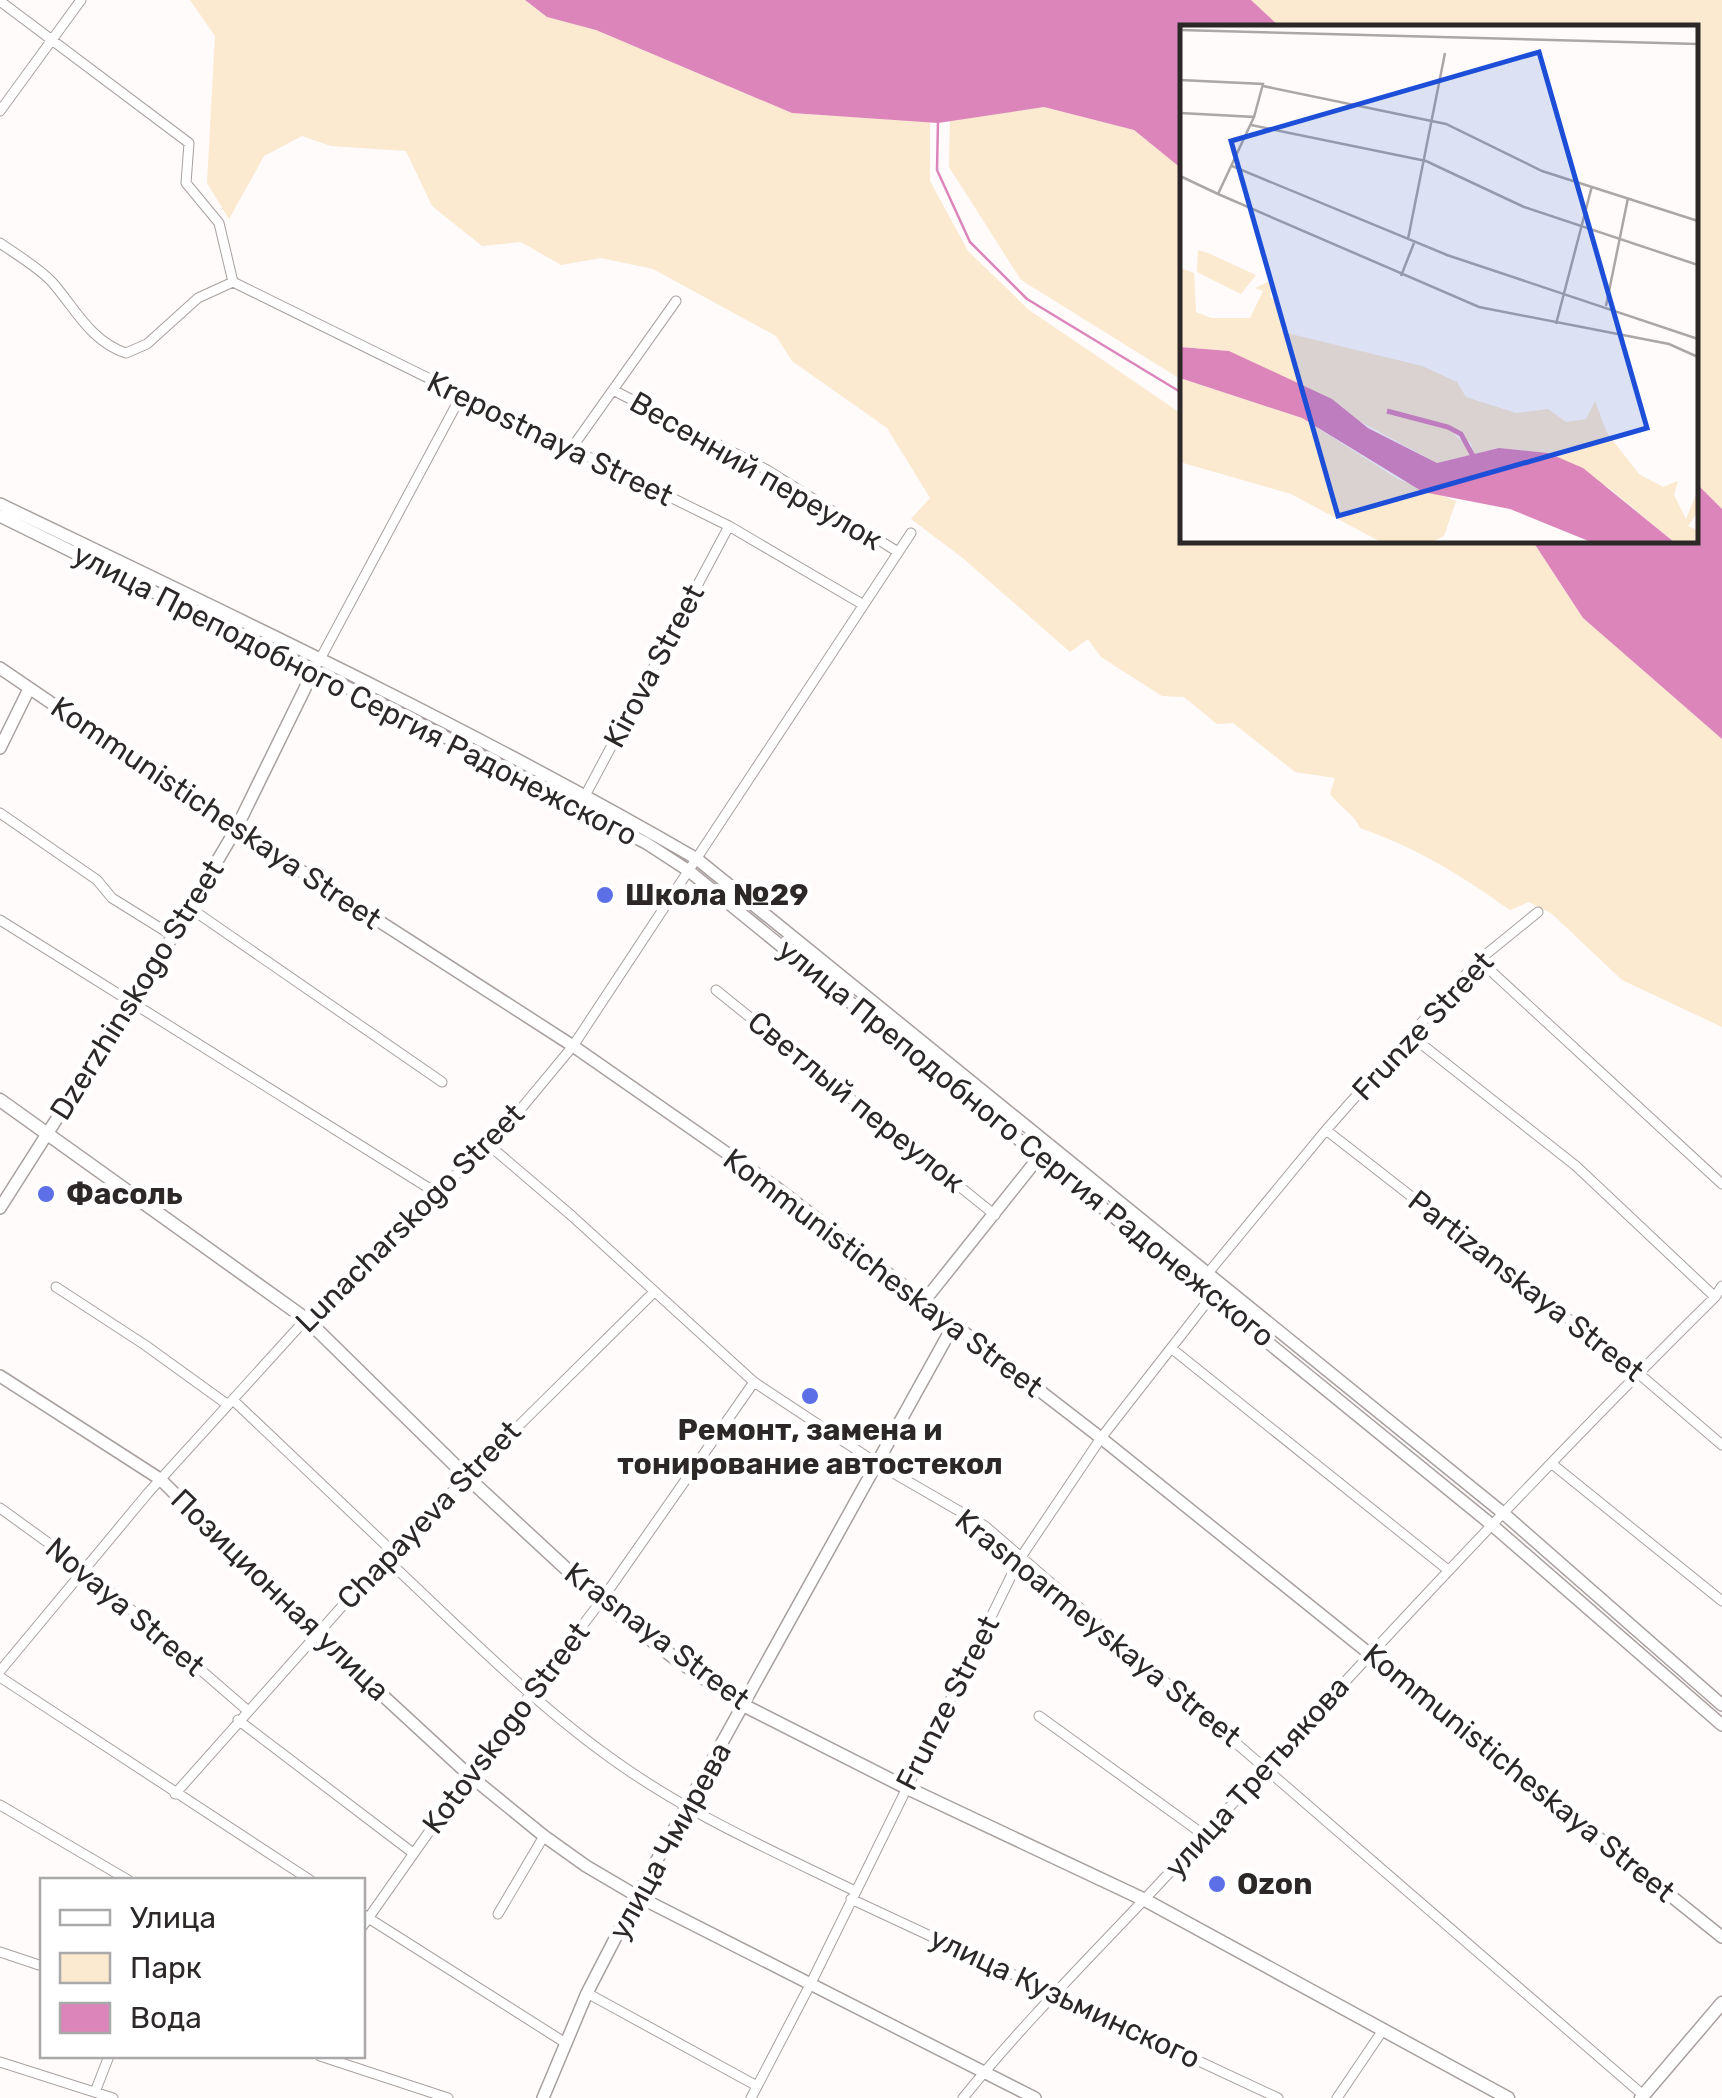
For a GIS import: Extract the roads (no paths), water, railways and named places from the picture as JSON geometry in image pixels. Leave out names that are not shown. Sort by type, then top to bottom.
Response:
[{"type":"main road","name":"Krasnaya Street","points":[[0,1100],[306,1319],[467,1477],[601,1600],[676,1659],[745,1706],[905,1788],[1145,1900],[1508,2098]]},
{"type":"main road","points":[[1642,2097],[1722,2003]]},
{"type":"street","points":[[0,111],[80,0]]},
{"type":"street","points":[[0,1],[188,143],[186,182],[219,223],[233,282],[198,298],[148,344],[126,353],[110,348],[49,279],[0,243]]},
{"type":"street","name":"Krepostnaya Street","points":[[233,282],[729,526],[862,604]]},
{"type":"street","points":[[572,450],[676,301]]},
{"type":"street","name":"Весенний переулок","points":[[613,390],[767,470],[898,552]]},
{"type":"street","name":"Dzerzhinskogo Street","points":[[0,1208],[236,830],[317,664],[461,396]]},
{"type":"street","name":"улица Преподобного Сергия Радонежского","points":[[0,504],[697,859],[1203,1279],[1502,1513],[1722,1704]]},
{"type":"street","name":"улица Преподобного Сергия Радонежского","points":[[0,516],[317,664]]},
{"type":"street","name":"Kirova Street","points":[[582,801],[729,526]]},
{"type":"street","name":"Lunacharskogo Street","points":[[0,1674],[160,1478],[306,1319],[435,1192],[490,1146],[573,1046],[912,533]]},
{"type":"street","name":"Kommunisticheskaya Street","points":[[0,668],[236,830],[573,1046],[777,1188],[1371,1652],[1722,1937]]},
{"type":"street","points":[[0,748],[29,689]]},
{"type":"street","name":"улица Преподобного Сергия Радонежского","points":[[582,801],[689,870],[1045,1150]]},
{"type":"street","points":[[0,813],[97,880],[112,898],[173,936]]},
{"type":"street","points":[[190,908],[442,1082]]},
{"type":"street","name":"Frunze Street","points":[[1203,1279],[1410,1035],[1479,960],[1538,912]]},
{"type":"street","points":[[0,920],[435,1192]]},
{"type":"street","points":[[1479,960],[1722,1184]]},
{"type":"street","name":"Светлый переулок","points":[[716,990],[995,1215]]},
{"type":"street","points":[[1410,1035],[1576,1166],[1715,1297]]},
{"type":"street","name":"Partizanskaya Street","points":[[1326,1130],[1638,1373],[1722,1445]]},
{"type":"street","name":"Krasnoarmeyskaya Street","points":[[490,1146],[754,1382],[878,1464],[984,1526],[1642,2097]]},
{"type":"street","points":[[925,1300],[1045,1150]]},
{"type":"street","name":"улица Третьякова","points":[[963,2098],[1053,1992],[1145,1900],[1502,1513],[1722,1286]]},
{"type":"street","name":"улица Кузьминского","points":[[56,1287],[230,1402],[533,1693],[606,1755],[687,1808],[853,1895],[1278,2098]]},
{"type":"street","name":"улица Преподобного Сергия Радонежского","points":[[1216,1289],[1722,1725]]},
{"type":"street","name":"Frunze Street","points":[[751,2098],[1019,1560],[1100,1438],[1216,1289]]},
{"type":"street","name":"Chapayeva Street","points":[[175,1794],[388,1555],[654,1292]]},
{"type":"street","name":"улица Чмирева","points":[[543,2098],[587,1993],[638,1896],[953,1326]]},
{"type":"street","points":[[1171,1348],[1448,1570]]},
{"type":"street","name":"Позиционная улица","points":[[0,1376],[160,1478],[315,1633],[469,1775],[586,1866],[1035,2098]]},
{"type":"street","name":"Kotovskogo Street","points":[[365,1920],[601,1600],[754,1382]]},
{"type":"street","points":[[1551,1463],[1722,1601]]},
{"type":"street","name":"Novaya Street","points":[[0,1508],[83,1568],[247,1710]]},
{"type":"street","points":[[0,1674],[175,1794],[307,1878]]},
{"type":"street","points":[[1039,1716],[1204,1835]]},
{"type":"street","points":[[238,1720],[413,1853]]},
{"type":"street","points":[[0,1805],[125,1878]]},
{"type":"street","points":[[498,1914],[544,1836]]},
{"type":"street","points":[[365,1920],[564,2042]]},
{"type":"street","points":[[0,1952],[40,1965]]},
{"type":"street","points":[[587,1993],[757,2086]]},
{"type":"street","points":[[1337,2098],[1383,2030]]},
{"type":"street","points":[[95,2092],[108,2058]]},
{"type":"street","points":[[326,2058],[448,2098]]},
{"type":"street","points":[[0,2062],[112,2098]]},
{"type":"water","points":[[525,0],[1251,0],[1278,25],[1180,25],[1180,167],[1134,130],[1044,107],[938,123],[792,113],[596,30],[547,17]]},
{"type":"water","points":[[1697,484],[1722,509],[1722,739],[1583,618],[1533,542],[1697,542]]},
{"type":"waterway","points":[[938,121],[937,170],[970,242],[1027,299],[1180,392]]},
{"type":"place","name":"Школа №29","points":[[605,895]]},
{"type":"place","name":"Фасоль","points":[[46,1194]]},
{"type":"place","name":"Ремонт, замена и тонирование автостекол","points":[[810,1396]]},
{"type":"place","name":"Ozon","points":[[1217,1884]]}]
